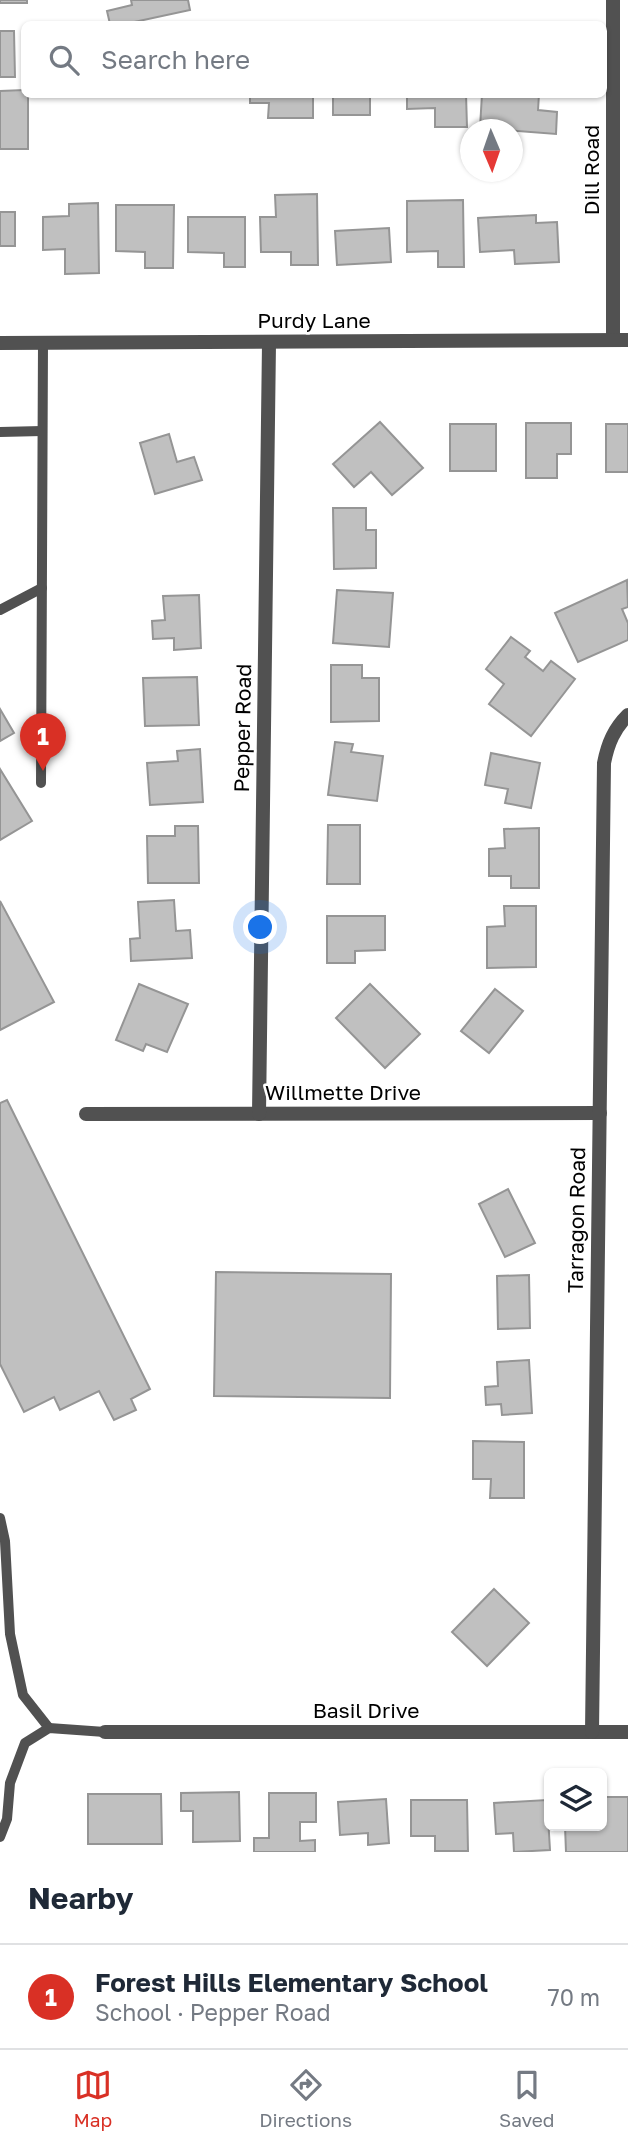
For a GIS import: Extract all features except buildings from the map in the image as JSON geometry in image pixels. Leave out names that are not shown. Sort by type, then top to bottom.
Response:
[{"type":"street","name":"Dill Road","points":[[613,0],[621,340]]},
{"type":"street","name":"Purdy Lane","points":[[0,343],[621,340]]},
{"type":"street","name":"Pepper Road","points":[[259,1114],[269,343]]},
{"type":"street","name":"Tarragon Road","points":[[592,1732],[604,763],[608,743],[618,725],[628,715]]},
{"type":"street","name":"Willmette Drive","points":[[86,1114],[600,1113]]},
{"type":"street","name":"Basil Drive","points":[[104,1732],[628,1732]]},
{"type":"lane","points":[[41,783],[43,343]]},
{"type":"lane","points":[[0,432],[42,431]]},
{"type":"lane","points":[[0,610],[41,588]]},
{"type":"lane","points":[[0,1518],[5,1541],[3,1555],[10,1634],[23,1695],[49,1728]]},
{"type":"lane","points":[[0,1837],[7,1819],[10,1783],[25,1743],[49,1728],[104,1732]]},
{"type":"place","name":"Forest Hills Elementary School","points":[[43,771]]}]
